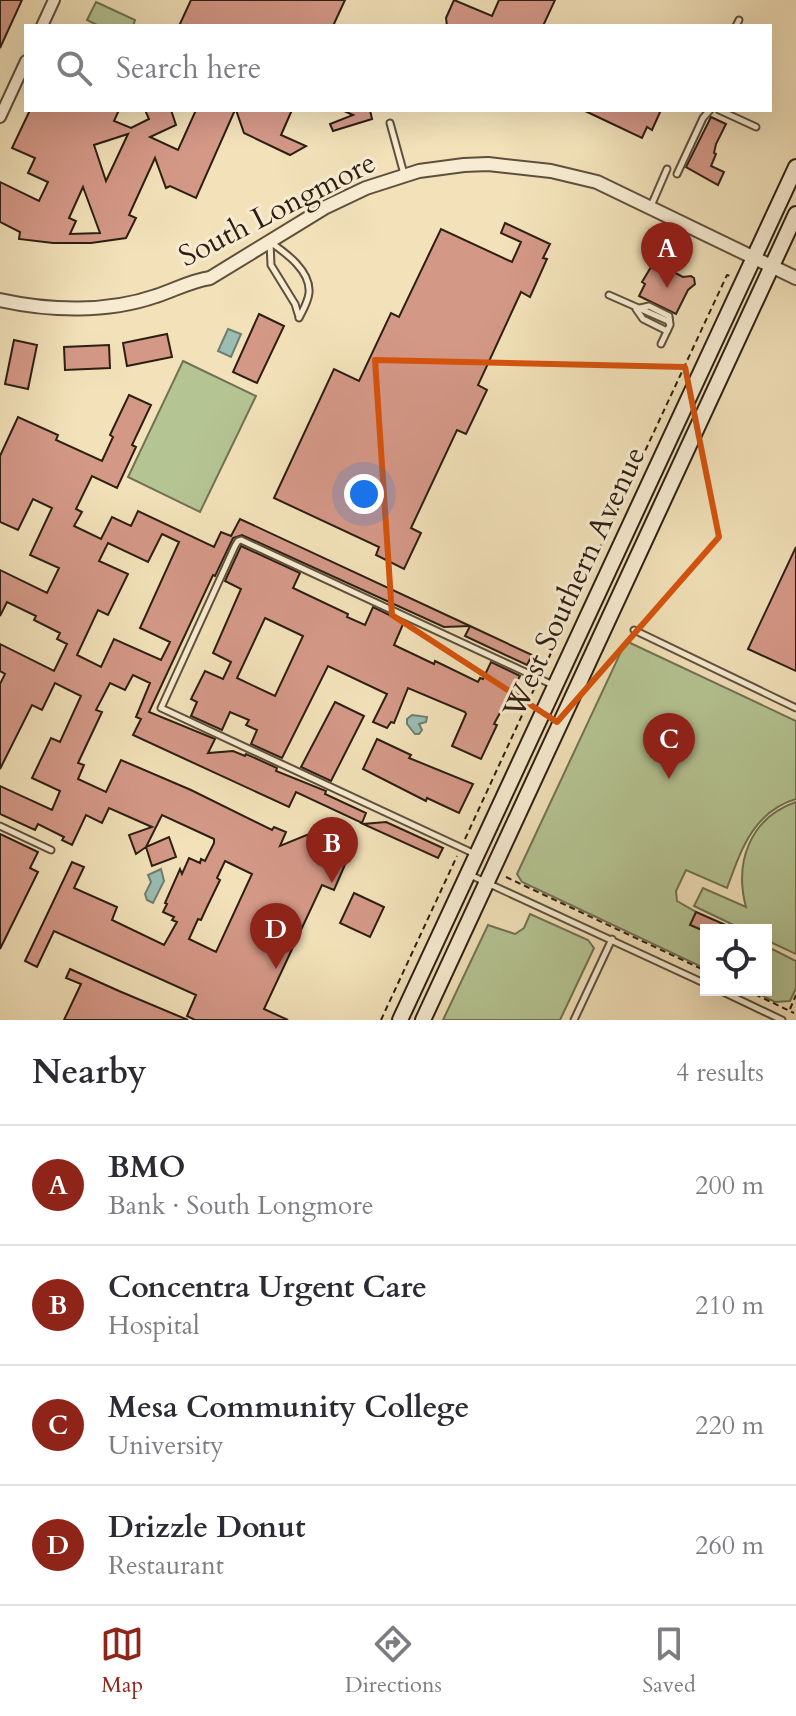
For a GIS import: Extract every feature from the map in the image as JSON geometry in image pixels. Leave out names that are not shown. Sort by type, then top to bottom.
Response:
[{"type":"main road","name":"West Southern Avenue","points":[[400,1020],[796,167]]},
{"type":"main road","name":"West Southern Avenue","points":[[423,1020],[796,214]]},
{"type":"main road","points":[[624,590],[617,576],[663,474],[661,456]]},
{"type":"street","points":[[43,24],[54,0]]},
{"type":"street","points":[[0,117],[24,65]]},
{"type":"street","name":"South Longmore","points":[[0,300],[69,308],[94,308],[137,301],[210,278],[346,197],[404,175],[464,165],[527,167],[597,182],[796,278]]},
{"type":"lane","points":[[677,174],[708,112]]},
{"type":"lane","points":[[723,112],[756,127]]},
{"type":"lane","points":[[390,123],[404,175]]},
{"type":"lane","points":[[650,207],[667,169]]},
{"type":"lane","points":[[270,242],[291,256],[308,284],[309,296],[299,318],[295,304],[271,265],[270,242]]},
{"type":"lane","points":[[609,295],[668,321],[669,328],[661,344]]},
{"type":"lane","points":[[476,855],[161,706],[239,540],[554,686]]},
{"type":"lane","points":[[634,630],[796,708]]},
{"type":"lane","points":[[0,826],[51,850]]},
{"type":"lane","points":[[468,873],[700,981]]},
{"type":"lane","points":[[574,1020],[612,939]]},
{"type":"lane","points":[[732,996],[782,1020]]},
{"type":"path","points":[[381,1020],[727,275],[731,276]]},
{"type":"path","points":[[506,877],[700,968]]},
{"type":"path","points":[[789,1010],[796,995]]},
{"type":"path","points":[[759,996],[794,1013]]},
{"type":"highlighted area","points":[[375,360],[685,367],[719,537],[557,722],[392,615]]},
{"type":"green space","points":[[96,2],[135,20],[134,24],[95,24],[87,20]]},
{"type":"green space","points":[[183,361],[256,396],[200,512],[128,477]]},
{"type":"green space","points":[[626,641],[796,721],[796,799],[781,805],[759,823],[744,847],[727,888],[686,870],[676,891],[677,901],[696,912],[691,925],[700,929],[700,966],[522,882],[517,874]]},
{"type":"green space","points":[[796,802],[796,954],[772,943],[772,924],[732,924],[694,906],[703,888],[746,907],[742,874],[744,858],[757,830],[780,809]]},
{"type":"green space","points":[[530,914],[588,940],[594,948],[560,1020],[443,1020],[488,925],[515,934],[524,928]]},
{"type":"green space","points":[[772,949],[796,961],[796,988],[790,1001],[775,1002],[763,996],[772,996]]},
{"type":"water","points":[[228,329],[241,334],[231,357],[218,351]]},
{"type":"water","points":[[412,715],[427,717],[426,722],[419,724],[422,730],[419,734],[415,734],[407,724],[407,719]]},
{"type":"water","points":[[161,869],[164,881],[153,903],[147,900],[145,894],[151,882],[148,875]]},
{"type":"building","points":[[0,0],[22,0],[0,48]]},
{"type":"building","points":[[191,0],[345,0],[334,24],[180,24]]},
{"type":"building","points":[[454,0],[492,16],[499,0],[555,0],[544,24],[447,24],[446,18]]},
{"type":"building","points":[[29,112],[118,112],[114,121],[131,128],[149,119],[146,112],[172,112],[176,125],[150,137],[178,150],[195,112],[234,112],[196,198],[170,186],[166,188],[155,158],[129,215],[136,218],[126,238],[91,243],[19,239],[20,232],[0,222],[0,182],[39,201],[48,182],[28,173],[35,158],[12,148]],"holes":[[[128,134],[106,181],[94,145]],[[83,187],[100,233],[70,234],[76,221],[69,218]]]},
{"type":"building","points":[[237,112],[291,112],[281,135],[306,146],[290,155],[244,133]]},
{"type":"building","points":[[346,112],[370,112],[372,119],[333,131],[330,124],[353,115]]},
{"type":"building","points":[[587,112],[660,112],[652,130],[647,127],[642,138]]},
{"type":"building","points":[[711,117],[726,124],[716,144],[711,166],[724,172],[718,185],[686,167]]},
{"type":"building","points":[[505,223],[550,244],[543,258],[547,259],[530,297],[521,292],[478,385],[487,390],[466,434],[457,430],[411,528],[421,533],[404,569],[376,555],[379,547],[274,498],[334,369],[359,381],[391,313],[399,317],[441,229],[512,262],[521,242],[501,233]]},
{"type":"building","points":[[654,262],[683,277],[694,278],[695,284],[688,290],[676,314],[639,296],[645,284],[642,282]]},
{"type":"building","points":[[259,314],[284,326],[257,383],[233,372]]},
{"type":"building","points":[[167,334],[172,357],[127,366],[123,343]]},
{"type":"building","points":[[14,340],[37,345],[28,389],[5,384]]},
{"type":"building","points":[[109,345],[110,368],[65,370],[64,347]]},
{"type":"building","points":[[129,395],[151,405],[132,445],[136,447],[117,488],[92,476],[76,509],[82,512],[74,526],[101,539],[112,517],[131,526],[138,511],[214,547],[221,532],[231,536],[240,519],[470,626],[444,627],[242,535],[233,538],[149,712],[215,739],[208,753],[233,751],[246,754],[277,768],[276,771],[326,791],[325,794],[366,813],[362,823],[296,792],[289,807],[133,735],[141,719],[136,717],[150,683],[133,675],[125,690],[110,683],[96,710],[102,712],[78,763],[84,765],[78,779],[106,792],[121,760],[272,830],[274,827],[286,832],[280,846],[309,834],[350,853],[334,890],[322,885],[264,1009],[288,1020],[195,1020],[187,1016],[196,995],[54,931],[37,967],[25,961],[72,862],[84,867],[74,888],[117,907],[112,920],[164,945],[177,922],[163,912],[180,869],[182,874],[189,858],[200,863],[201,859],[205,861],[214,843],[214,839],[162,815],[146,847],[136,854],[129,835],[152,827],[109,808],[102,823],[86,815],[72,845],[62,840],[64,837],[38,824],[35,830],[0,814],[0,786],[52,810],[60,791],[32,778],[51,738],[60,742],[81,696],[55,683],[42,710],[32,705],[0,769],[0,684],[5,674],[0,671],[0,644],[54,671],[67,644],[57,639],[60,633],[34,620],[36,616],[7,602],[0,616],[0,570],[47,593],[59,568],[30,555],[52,508],[33,499],[18,530],[0,522],[0,456],[18,417],[58,435],[56,440],[102,461],[113,437],[110,435]],"holes":[[[162,534],[179,542],[140,628],[170,642],[161,660],[114,639],[101,667],[77,655],[98,610],[108,615],[128,574],[99,561],[108,543],[148,562]],[[225,861],[252,874],[216,952],[189,939],[220,880],[217,878]]]},
{"type":"building","points":[[241,546],[300,573],[293,588],[348,614],[347,617],[365,625],[373,607],[404,622],[394,645],[434,664],[435,661],[478,682],[480,678],[483,679],[491,662],[520,676],[494,724],[497,725],[481,759],[452,746],[465,712],[408,688],[394,723],[391,722],[387,728],[373,722],[387,694],[328,666],[282,758],[251,744],[257,730],[246,725],[249,720],[230,712],[222,730],[191,716],[197,702],[191,699],[205,671],[223,679],[231,662],[213,653],[241,589],[225,581]],"holes":[[[265,618],[303,636],[275,696],[237,678]]]},
{"type":"building","points":[[796,547],[796,671],[748,649]]},
{"type":"building","points":[[470,626],[532,655],[527,665],[465,636]]},
{"type":"building","points":[[335,702],[364,716],[331,781],[301,767]]},
{"type":"building","points":[[377,739],[411,755],[409,758],[473,784],[459,813],[427,798],[426,801],[363,769]]},
{"type":"building","points":[[386,822],[443,848],[438,858],[363,824]]},
{"type":"building","points":[[0,834],[38,852],[30,868],[38,872],[0,949]]},
{"type":"building","points":[[169,837],[176,857],[152,866],[146,847]]},
{"type":"building","points":[[354,893],[384,907],[370,937],[340,923]]},
{"type":"building","points":[[696,912],[723,924],[700,924],[700,929],[690,925]]},
{"type":"building","points":[[70,969],[188,1020],[64,1020],[81,984],[66,978]]},
{"type":"place","name":"BMO","points":[[667,288]]},
{"type":"place","name":"Mesa Community College","points":[[669,779]]},
{"type":"place","name":"Concentra Urgent Care","points":[[332,883]]},
{"type":"place","name":"Drizzle Donut","points":[[276,969]]}]
